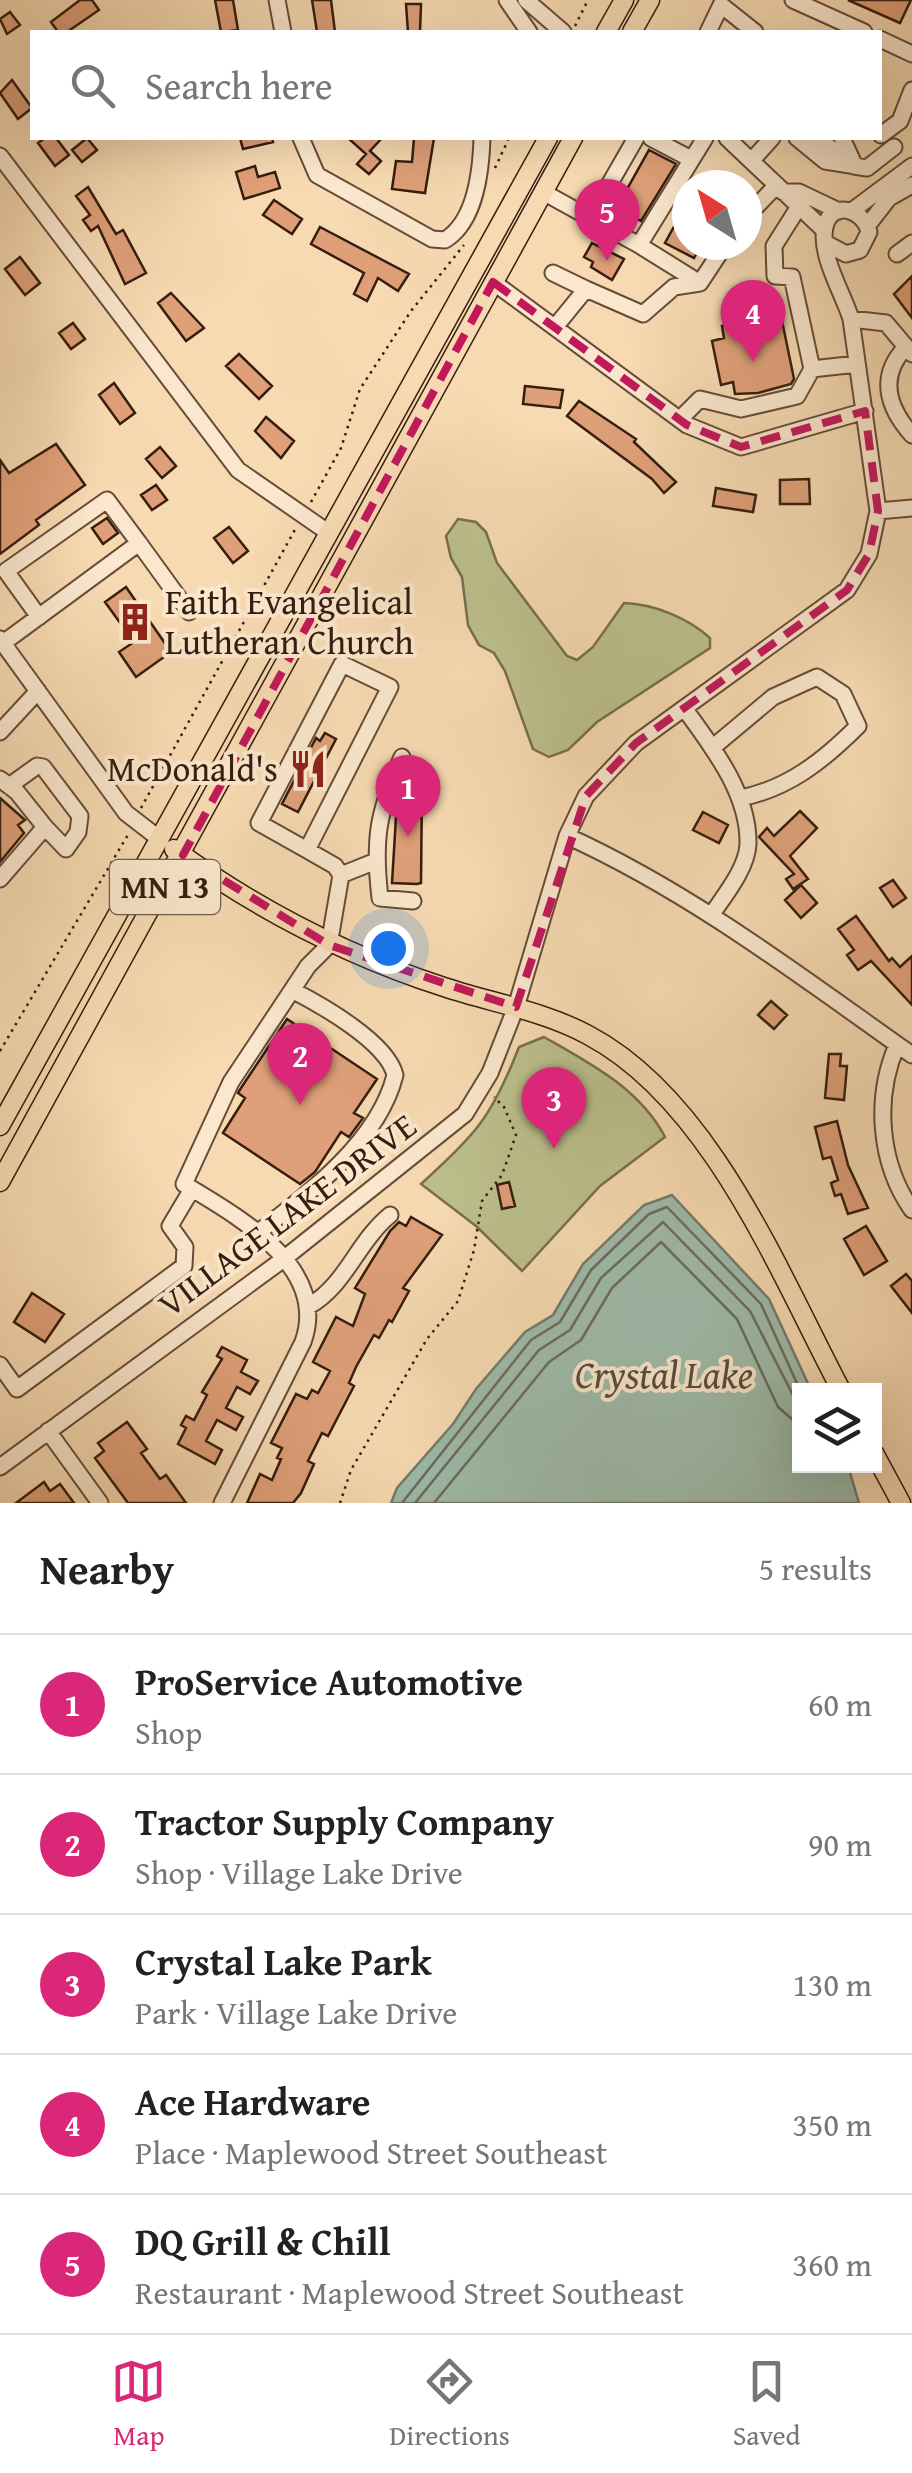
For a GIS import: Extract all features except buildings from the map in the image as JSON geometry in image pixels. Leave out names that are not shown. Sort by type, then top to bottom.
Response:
[{"type":"main road","points":[[607,30],[624,0]]},
{"type":"main road","points":[[633,30],[650,0]]},
{"type":"main road","name":"MN 13","points":[[0,1126],[547,140]]},
{"type":"main road","name":"MN 13","points":[[0,1182],[183,855],[572,140]]},
{"type":"main road","points":[[161,840],[252,902],[330,945],[445,987],[516,1007],[589,1036],[632,1066],[679,1111],[731,1183],[837,1383]]},
{"type":"main road","points":[[882,1468],[901,1503]]},
{"type":"street","points":[[277,0],[283,30]]},
{"type":"street","points":[[507,0],[518,28]]},
{"type":"street","points":[[526,0],[561,30]]},
{"type":"street","points":[[793,0],[860,30]]},
{"type":"street","points":[[709,30],[722,2],[753,30]]},
{"type":"street","points":[[882,41],[912,54]]},
{"type":"street","points":[[882,134],[900,121],[912,90]]},
{"type":"street","points":[[882,137],[912,162],[829,218],[829,271],[843,292],[851,320],[878,511],[912,508]]},
{"type":"street","points":[[302,140],[317,175],[432,239],[445,240],[462,226],[471,203],[482,140]]},
{"type":"street","points":[[590,218],[635,140]]},
{"type":"street","points":[[655,140],[691,159]]},
{"type":"street","points":[[639,245],[704,140]]},
{"type":"street","points":[[729,140],[753,159],[840,253],[853,253]]},
{"type":"street","points":[[753,159],[770,140]]},
{"type":"street","points":[[798,140],[824,161],[854,166],[877,165],[894,147]]},
{"type":"street","points":[[808,140],[828,156],[854,166]]},
{"type":"street","points":[[820,140],[854,166]]},
{"type":"street","points":[[828,140],[854,166]]},
{"type":"street","points":[[843,140],[854,166]]},
{"type":"street","points":[[0,156],[238,470],[329,532]]},
{"type":"street","points":[[843,292],[853,253],[868,239],[868,225],[889,198],[912,185]]},
{"type":"street","points":[[780,188],[846,210],[868,225]]},
{"type":"street","points":[[762,203],[780,188]]},
{"type":"street","points":[[543,192],[700,283]]},
{"type":"street","points":[[680,420],[700,399],[741,408],[797,396],[812,369],[792,276],[775,276],[774,246],[798,208]]},
{"type":"street","points":[[898,254],[912,244]]},
{"type":"street","points":[[553,273],[643,314],[674,287],[700,283],[715,260]]},
{"type":"street","points":[[493,282],[680,420],[741,447],[864,411]]},
{"type":"street","points":[[555,327],[586,290]]},
{"type":"street","points":[[851,320],[886,323],[909,351],[892,362],[888,390],[891,412],[912,435]]},
{"type":"street","points":[[812,369],[858,364]]},
{"type":"street","points":[[39,617],[6,571],[107,500],[189,612]]},
{"type":"street","name":"VILLAGE LAKE DRIVE","points":[[0,1467],[281,1261],[465,1114],[482,1086],[516,1007],[567,836],[586,796],[636,743],[848,590],[870,554],[878,511]]},
{"type":"street","points":[[139,542],[2,641],[136,820],[161,840]]},
{"type":"street","points":[[222,1503],[303,1342],[308,1306],[302,1284],[260,1230],[184,1184],[214,1114],[292,990],[330,945],[341,875],[335,866],[258,824],[342,664],[390,687],[307,850]]},
{"type":"street","points":[[712,748],[772,697],[818,677],[843,694],[858,726],[838,746],[770,793],[740,798]]},
{"type":"street","points":[[0,732],[38,691]]},
{"type":"street","points":[[684,708],[740,798],[748,846],[733,882],[712,914]]},
{"type":"street","points":[[402,757],[375,828],[376,861],[380,898],[413,901]]},
{"type":"street","points":[[38,766],[44,767],[80,816],[81,825],[66,850],[4,782],[38,766]]},
{"type":"street","points":[[0,879],[45,828]]},
{"type":"street","points":[[567,836],[632,866],[712,914],[912,1055]]},
{"type":"street","points":[[341,875],[376,861]]},
{"type":"street","points":[[260,1230],[319,1186],[347,1158],[395,1075],[392,1063],[342,1018],[292,990]]},
{"type":"street","points":[[897,1045],[886,1083],[886,1158],[896,1188],[912,1210]]},
{"type":"street","points":[[17,1390],[184,1266],[185,1247],[170,1226],[192,1190]]},
{"type":"street","points":[[308,1306],[335,1288],[366,1239],[390,1215]]},
{"type":"street","points":[[0,1364],[17,1390]]},
{"type":"street","points":[[0,1384],[17,1390]]},
{"type":"street","points":[[48,1431],[100,1503]]},
{"type":"path","points":[[574,30],[588,0]]},
{"type":"path","points":[[490,183],[508,140]]},
{"type":"path","points":[[0,1052],[136,820],[341,448],[360,389],[411,311],[464,244]]},
{"type":"path","points":[[340,1503],[351,1470],[427,1340],[458,1301],[474,1250],[482,1201],[502,1174],[516,1135],[504,1107],[482,1086]]},
{"type":"highlighted area","points":[[493,282],[687,425],[741,447],[865,411],[878,511],[869,554],[847,590],[636,743],[586,796],[516,1007],[329,945],[183,855]]},
{"type":"green space","points":[[458,519],[476,522],[486,532],[497,563],[567,656],[577,660],[593,647],[624,603],[659,609],[681,618],[710,638],[710,648],[597,722],[568,750],[549,757],[533,749],[505,671],[494,653],[479,645],[468,625],[462,577],[451,558],[446,536]]},
{"type":"green space","points":[[544,1037],[628,1091],[665,1137],[600,1186],[522,1271],[476,1226],[421,1184],[480,1123],[500,1091],[519,1047]]},
{"type":"water","name":"Crystal Lake","points":[[672,1195],[769,1299],[808,1383],[792,1383],[792,1473],[850,1473],[859,1503],[391,1503],[397,1488],[453,1424],[476,1389],[525,1332],[553,1315],[583,1264],[644,1205]]},
{"type":"place","name":"DQ Grill & Chill","points":[[607,261]]},
{"type":"place","name":"Ace Hardware","points":[[753,362]]},
{"type":"place","name":"Faith Evangelical Lutheran Church","points":[[135,622]]},
{"type":"place","name":"McDonald's","points":[[308,769]]},
{"type":"place","name":"ProService Automotive","points":[[408,837]]},
{"type":"place","name":"Tractor Supply Company","points":[[300,1105]]},
{"type":"place","name":"Crystal Lake Park","points":[[554,1149]]}]
